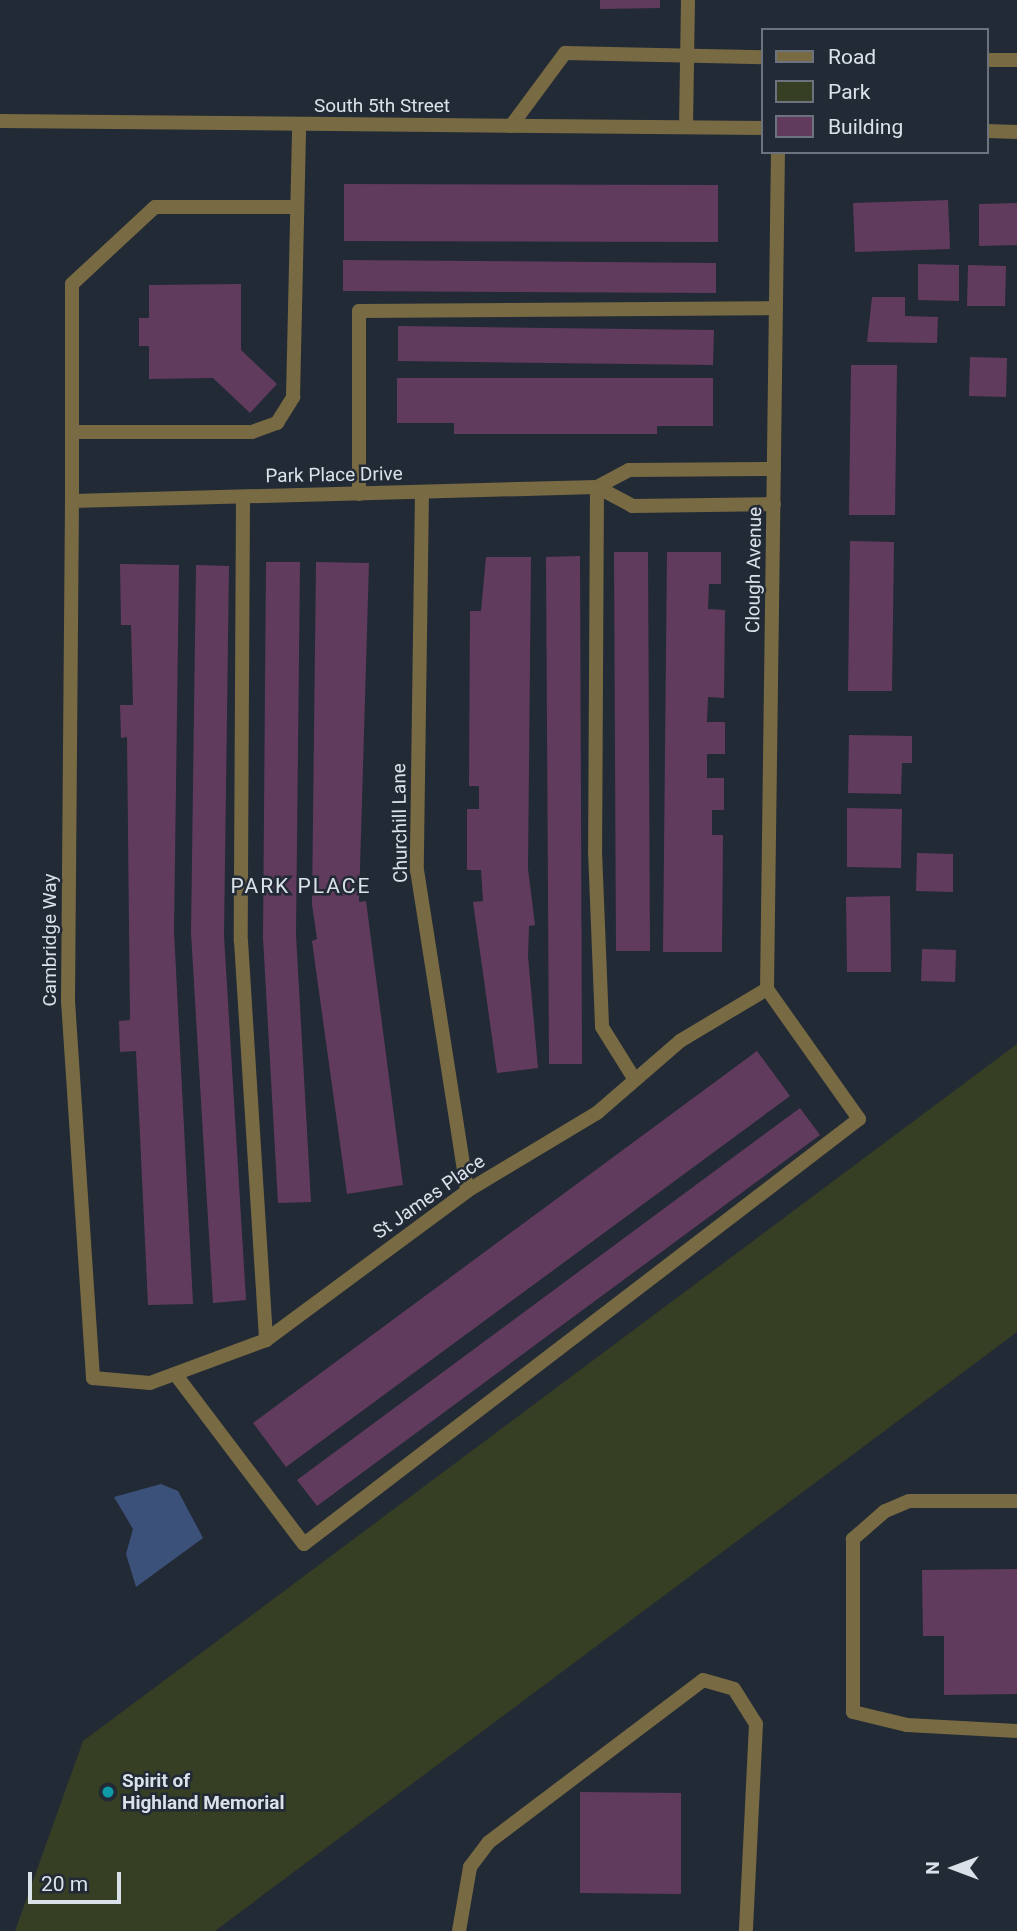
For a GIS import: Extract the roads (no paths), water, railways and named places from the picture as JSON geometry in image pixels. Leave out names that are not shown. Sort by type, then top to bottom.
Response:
[{"type":"street","points":[[686,127],[688,0]]},
{"type":"street","points":[[511,126],[565,54],[762,57]]},
{"type":"street","points":[[989,60],[1017,60]]},
{"type":"street","name":"South 5th Street","points":[[0,121],[762,128]]},
{"type":"street","points":[[72,432],[253,432],[277,423],[293,397],[299,124]]},
{"type":"street","points":[[989,131],[1017,132]]},
{"type":"street","name":"Clough Avenue","points":[[767,989],[778,154]]},
{"type":"street","name":"Cambridge Way","points":[[93,1378],[68,1001],[72,284],[155,207],[297,207]]},
{"type":"street","points":[[359,494],[359,311],[776,308]]},
{"type":"street","name":"Park Place Drive","points":[[72,501],[597,487],[628,470],[774,468]]},
{"type":"street","points":[[635,1080],[602,1027],[594,851],[597,487],[632,506],[774,505]]},
{"type":"street","name":"Churchill Lane","points":[[422,492],[417,870],[467,1191]]},
{"type":"street","points":[[243,497],[241,942],[266,1340]]},
{"type":"street","points":[[176,1375],[304,1544],[859,1119],[767,989]]},
{"type":"street","name":"St James Place","points":[[93,1378],[150,1383],[266,1340],[467,1191],[597,1113],[680,1041],[767,989]]},
{"type":"street","points":[[1017,1501],[909,1501],[885,1511],[853,1539],[853,1712],[907,1725],[1017,1731]]},
{"type":"street","points":[[459,1931],[470,1867],[489,1842],[703,1680],[734,1689],[756,1724],[746,1931]]},
{"type":"water","points":[[161,1484],[178,1491],[203,1538],[136,1587],[126,1554],[133,1529],[114,1497]]},
{"type":"place","name":"Spirit of Highland Memorial","points":[[108,1792]]},
{"type":"district","name":"PARK PLACE","points":[[301,886]]}]
